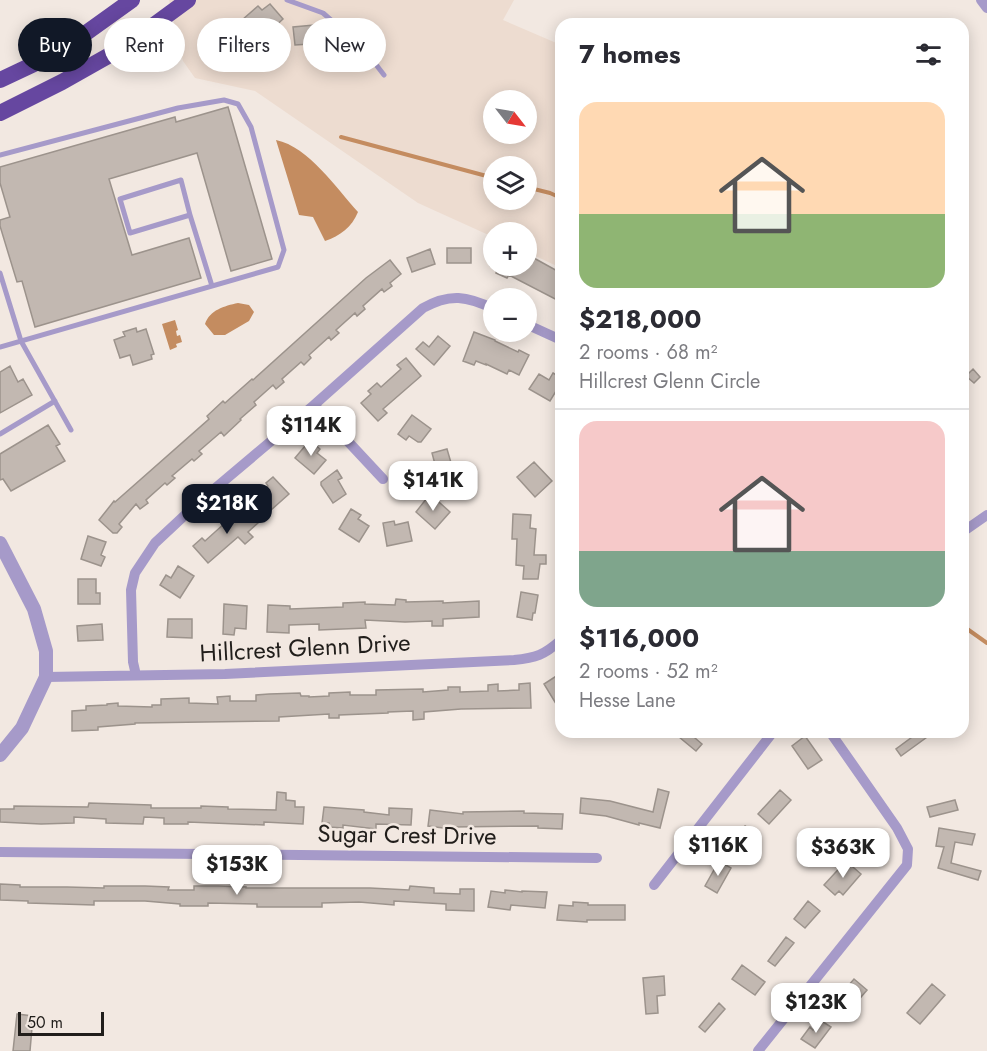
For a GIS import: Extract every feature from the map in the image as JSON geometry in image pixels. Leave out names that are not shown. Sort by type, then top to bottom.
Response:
[{"type":"highway","points":[[0,80],[34,64],[87,33],[132,0]]},
{"type":"highway","points":[[0,113],[124,47],[188,0]]},
{"type":"street","points":[[981,0],[987,8]]},
{"type":"street","points":[[136,675],[133,662],[131,590],[135,573],[155,543],[200,501],[314,405],[423,308],[439,299],[458,298],[483,304]]},
{"type":"street","points":[[537,329],[555,337]]},
{"type":"street","points":[[314,405],[383,478]]},
{"type":"street","points":[[969,528],[987,516]]},
{"type":"street","points":[[0,543],[34,609],[46,651],[46,677],[22,728],[0,755]]},
{"type":"street","name":"Hillcrest Glenn Drive","points":[[46,677],[225,674],[514,660],[531,658],[547,652],[555,645]]},
{"type":"street","points":[[654,885],[768,738]]},
{"type":"street","points":[[758,1051],[907,865],[908,849],[897,828],[834,738]]},
{"type":"street","name":"Sugar Crest Drive","points":[[0,852],[597,858]]},
{"type":"lane","points":[[287,0],[323,13],[364,49],[384,75]]},
{"type":"lane","points":[[0,155],[178,108],[224,100],[238,104],[251,127],[284,250],[278,267],[0,346]]},
{"type":"lane","points":[[190,215],[130,233],[120,199],[182,180],[190,215],[212,286]]},
{"type":"lane","points":[[0,273],[21,341],[71,430]]},
{"type":"lane","points":[[0,434],[55,401]]},
{"type":"shaded area","points":[[169,0],[514,0],[503,20],[555,42],[555,265],[537,257],[537,222],[483,222],[483,232],[418,203],[255,91],[195,78],[185,64],[185,18],[173,18]]},
{"type":"shaded area","points":[[276,140],[288,144],[311,160],[358,212],[349,226],[340,234],[325,241],[313,217],[299,215]]},
{"type":"shaded area","points":[[238,303],[249,305],[254,312],[249,321],[225,335],[214,335],[205,324],[210,315],[218,309]]},
{"type":"shaded area","points":[[175,320],[177,336],[180,335],[182,342],[170,350],[162,324]]},
{"type":"building","points":[[270,4],[282,18],[244,18],[258,6],[262,10]]},
{"type":"building","points":[[303,26],[303,44],[295,45],[293,27]]},
{"type":"building","points":[[228,107],[272,259],[231,271],[197,153],[109,179],[132,255],[189,238],[201,278],[35,327],[22,281],[17,282],[0,226],[0,220],[10,217],[0,183],[0,167],[175,117],[176,122]]},
{"type":"building","points":[[447,248],[471,248],[471,263],[447,263]]},
{"type":"building","points":[[430,249],[435,264],[412,272],[407,258]]},
{"type":"building","points":[[390,260],[401,274],[390,283],[392,286],[384,292],[382,289],[363,306],[365,309],[357,316],[355,313],[336,330],[339,333],[331,340],[329,337],[309,355],[311,358],[304,365],[301,362],[282,379],[284,382],[276,389],[273,385],[254,402],[256,405],[224,436],[221,432],[199,451],[202,454],[194,461],[192,459],[172,476],[175,478],[167,485],[165,483],[146,500],[148,503],[140,509],[136,504],[119,524],[122,527],[117,533],[113,533],[99,520],[114,501],[209,419],[207,416],[223,401],[225,403],[253,380],[366,278]]},
{"type":"building","points":[[537,260],[555,270],[555,299],[511,276],[537,276]]},
{"type":"building","points":[[136,328],[137,332],[146,329],[154,354],[151,355],[152,359],[133,365],[130,355],[120,358],[114,340],[125,336],[123,332]]},
{"type":"building","points":[[474,332],[483,335],[483,342],[497,342],[529,355],[519,375],[509,370],[507,374],[476,361],[474,365],[463,361]]},
{"type":"building","points":[[438,336],[450,346],[434,365],[416,349],[423,342],[429,347]]},
{"type":"building","points":[[406,358],[421,376],[383,409],[387,413],[378,421],[361,403],[371,394],[368,391],[377,383],[381,387],[401,369],[397,365]]},
{"type":"building","points":[[10,366],[18,382],[23,379],[32,395],[0,413],[0,372]]},
{"type":"building","points":[[973,369],[980,377],[974,383],[969,379],[969,373]]},
{"type":"building","points":[[553,373],[555,374],[555,393],[550,401],[529,389],[539,374],[549,380]]},
{"type":"building","points":[[412,415],[431,429],[421,442],[409,436],[406,440],[398,434]]},
{"type":"building","points":[[48,425],[60,444],[56,446],[65,461],[11,491],[3,479],[0,480],[0,454]]},
{"type":"building","points":[[310,440],[320,449],[317,453],[326,460],[314,474],[295,458]]},
{"type":"building","points":[[447,449],[454,473],[432,479],[429,470],[436,468],[432,453]]},
{"type":"building","points":[[534,462],[552,481],[535,497],[517,477]]},
{"type":"building","points":[[337,470],[342,478],[338,480],[346,494],[333,503],[321,482]]},
{"type":"building","points":[[273,477],[289,494],[271,510],[258,495],[268,486],[266,483]]},
{"type":"building","points":[[430,494],[450,512],[435,529],[416,512]]},
{"type":"building","points":[[245,509],[258,523],[248,532],[253,537],[245,544],[238,537],[208,563],[193,546],[202,538],[205,541],[225,523],[223,520],[231,512],[236,517]]},
{"type":"building","points":[[351,509],[361,515],[358,519],[369,526],[359,542],[339,529]]},
{"type":"building","points":[[513,514],[531,515],[530,528],[536,529],[534,555],[546,555],[546,564],[540,564],[538,579],[523,579],[524,566],[516,565],[517,539],[512,539]]},
{"type":"building","points":[[394,521],[395,525],[408,522],[412,541],[387,546],[383,523]]},
{"type":"building","points":[[88,536],[106,542],[101,555],[105,557],[101,566],[81,559]]},
{"type":"building","points":[[178,566],[194,576],[180,598],[160,585],[166,575],[171,578]]},
{"type":"building","points":[[78,579],[96,579],[96,593],[100,593],[100,604],[78,604]]},
{"type":"building","points":[[521,592],[538,595],[532,620],[517,617]]},
{"type":"building","points":[[396,599],[406,600],[406,602],[443,601],[443,603],[479,601],[479,617],[443,619],[443,626],[432,626],[432,621],[365,620],[366,628],[319,630],[319,624],[289,625],[289,633],[267,632],[268,605],[290,606],[290,609],[343,607],[343,603],[365,602],[365,604],[395,605]]},
{"type":"building","points":[[224,604],[247,606],[246,629],[235,628],[234,635],[223,634]]},
{"type":"building","points":[[168,619],[192,619],[192,638],[167,637]]},
{"type":"building","points":[[102,624],[103,640],[78,641],[77,626]]},
{"type":"building","points":[[555,677],[555,702],[544,684]]},
{"type":"building","points":[[530,683],[531,708],[424,712],[424,719],[413,720],[413,711],[339,715],[339,718],[329,718],[329,714],[279,717],[279,721],[135,723],[98,727],[98,730],[72,731],[72,711],[86,710],[86,706],[118,703],[118,706],[152,707],[152,705],[161,705],[161,699],[189,698],[189,703],[218,704],[217,697],[230,696],[230,701],[256,701],[256,695],[269,694],[300,693],[301,696],[309,697],[350,692],[350,695],[376,695],[376,690],[423,689],[423,692],[448,690],[448,687],[460,687],[460,692],[488,691],[488,685],[498,684],[498,691],[519,690],[519,684]]},
{"type":"building","points":[[680,738],[695,738],[702,744],[696,751]]},
{"type":"building","points":[[802,738],[806,738],[822,760],[808,769],[792,746]]},
{"type":"building","points":[[911,738],[926,738],[901,756],[896,749]]},
{"type":"building","points":[[658,789],[669,792],[660,828],[606,816],[580,813],[581,798],[610,801],[653,812]]},
{"type":"building","points":[[780,790],[791,800],[769,824],[758,814]]},
{"type":"building","points":[[277,792],[286,793],[286,800],[295,801],[295,807],[304,807],[303,824],[188,822],[188,824],[164,824],[164,818],[144,817],[143,824],[106,823],[106,819],[74,817],[74,823],[0,822],[0,809],[14,809],[14,806],[88,807],[89,803],[151,805],[151,808],[201,808],[201,806],[276,810]]},
{"type":"building","points":[[955,800],[958,810],[930,817],[927,807]]},
{"type":"building","points":[[324,807],[364,810],[364,812],[389,815],[389,808],[412,809],[411,825],[376,824],[376,829],[343,825],[343,828],[329,827],[329,823],[322,823]]},
{"type":"building","points":[[430,810],[463,814],[463,812],[524,811],[524,813],[563,814],[562,829],[538,828],[538,826],[452,827],[451,829],[428,826]]},
{"type":"building","points":[[745,826],[759,835],[745,855],[732,845]]},
{"type":"building","points":[[939,828],[975,834],[972,845],[955,842],[951,863],[981,871],[978,880],[938,868],[944,847],[936,846]]},
{"type":"building","points":[[719,861],[731,868],[717,893],[705,886]]},
{"type":"building","points":[[846,861],[861,874],[843,895],[839,891],[835,895],[824,885]]},
{"type":"building","points":[[0,884],[20,885],[20,887],[145,886],[169,887],[168,890],[194,890],[194,886],[218,886],[409,890],[410,886],[434,888],[434,893],[460,894],[460,889],[474,889],[474,911],[446,910],[446,904],[394,901],[394,905],[359,902],[322,903],[322,907],[257,907],[257,904],[208,903],[208,906],[180,906],[180,904],[145,901],[94,901],[94,905],[28,903],[28,901],[0,900]]},
{"type":"building","points":[[505,890],[547,892],[545,908],[511,905],[510,910],[488,907],[491,891],[505,893]]},
{"type":"building","points":[[808,901],[820,911],[805,928],[794,919]]},
{"type":"building","points":[[573,902],[588,903],[588,905],[625,905],[625,920],[587,920],[587,922],[557,920],[559,905],[573,906]]},
{"type":"building","points":[[786,937],[794,943],[775,966],[768,961]]},
{"type":"building","points":[[742,965],[765,982],[755,995],[732,979]]},
{"type":"building","points":[[664,976],[665,995],[657,996],[658,1013],[646,1014],[643,978]]},
{"type":"building","points":[[854,979],[867,990],[844,1017],[831,1006]]},
{"type":"building","points":[[932,984],[945,995],[920,1024],[907,1013]]},
{"type":"building","points":[[719,1003],[725,1009],[705,1032],[699,1027]]},
{"type":"building","points":[[17,1014],[33,1016],[30,1051],[13,1051]]},
{"type":"building","points":[[820,1020],[831,1027],[815,1048],[801,1039],[810,1027],[813,1030]]},
{"type":"waterway","points":[[341,137],[483,175]]},
{"type":"waterway","points":[[537,190],[555,195]]},
{"type":"waterway","points":[[969,630],[987,643]]}]
